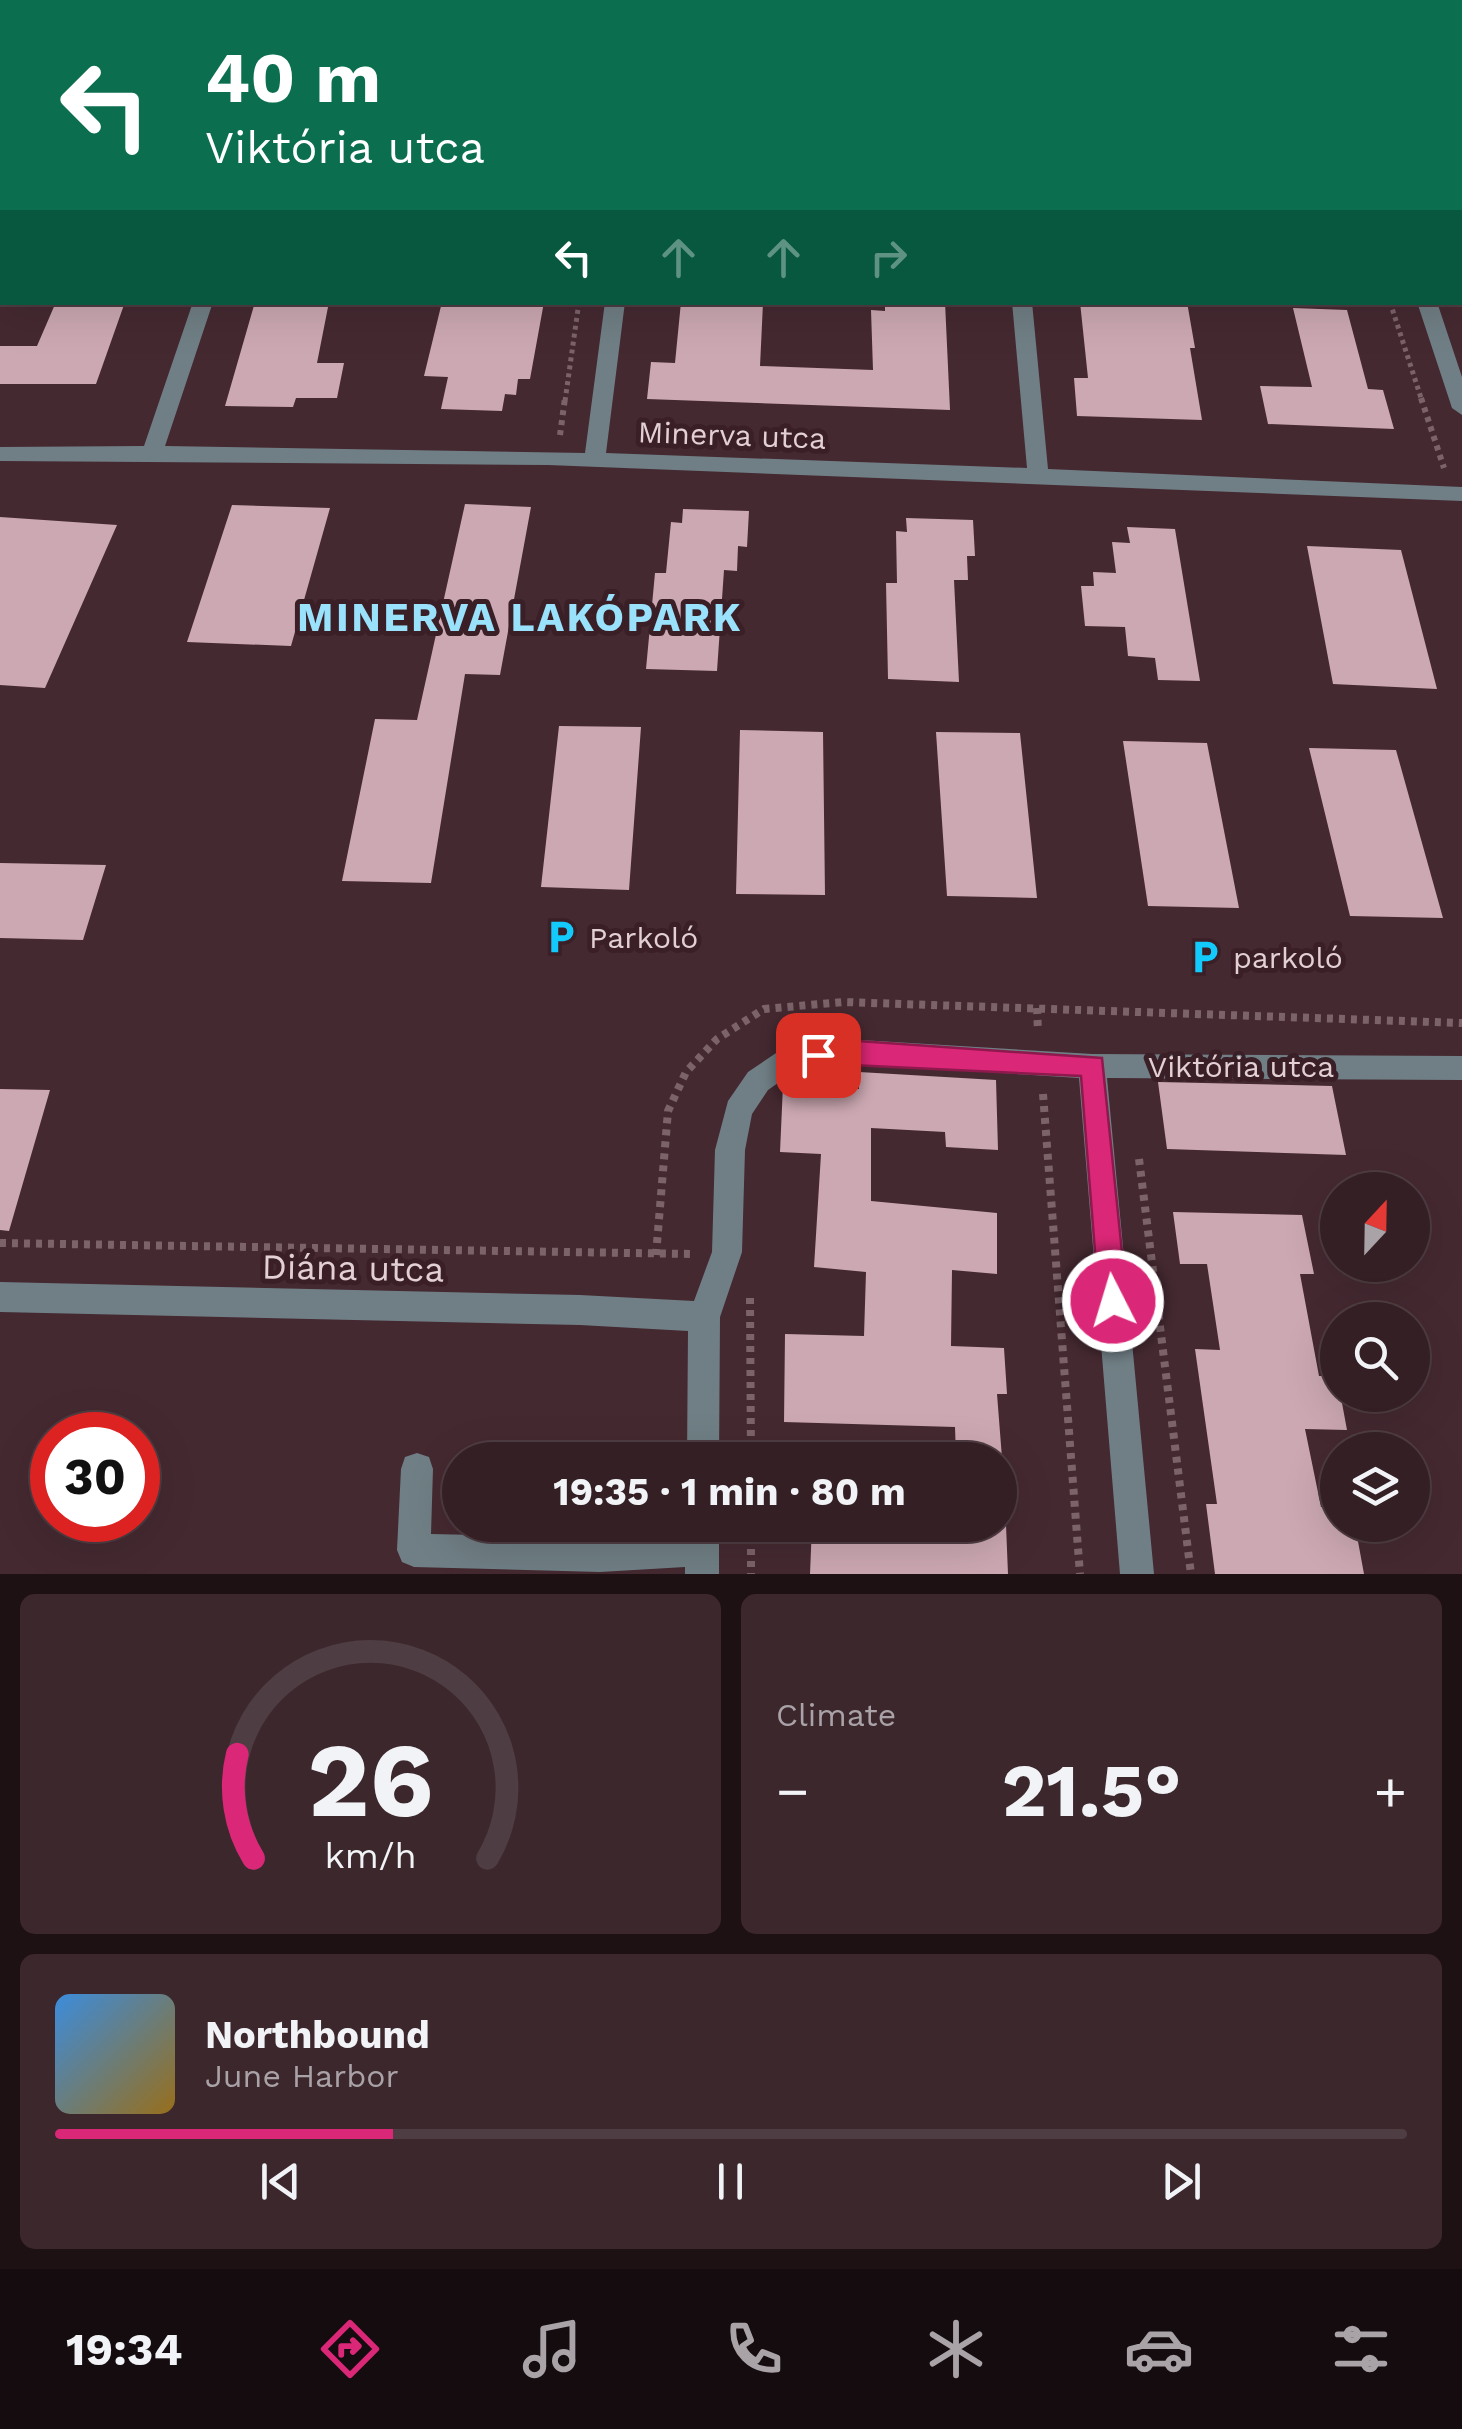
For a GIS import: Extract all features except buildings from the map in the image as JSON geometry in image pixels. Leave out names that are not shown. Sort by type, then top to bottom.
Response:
[{"type":"street","points":[[154,452],[202,305]]},
{"type":"street","points":[[595,460],[615,305]]},
{"type":"street","points":[[1022,305],[1038,476]]},
{"type":"street","points":[[1428,305],[1462,408]]},
{"type":"street","name":"Minerva utca","points":[[0,454],[154,452],[595,460],[1457,494]]},
{"type":"street","name":"Viktória utca","points":[[703,1442],[704,1317],[727,1252],[730,1150],[738,1110],[758,1081],[792,1058],[844,1051],[1092,1066],[1462,1068]]},
{"type":"street","points":[[1092,1066],[1137,1574]]},
{"type":"street","name":"Diána utca","points":[[0,1297],[580,1310],[704,1317]]},
{"type":"street","points":[[417,1469],[414,1550],[600,1564],[702,1549]]},
{"type":"path","points":[[556,460],[580,305]]},
{"type":"path","points":[[1391,305],[1457,494]]},
{"type":"path","points":[[1037,1008],[1080,1574]]},
{"type":"path","points":[[0,1244],[656,1256],[727,1252]]},
{"type":"path","points":[[750,1290],[750,1442]]},
{"type":"path","points":[[750,1542],[750,1574]]},
{"type":"place","name":"Parkoló","points":[[561,937]]},
{"type":"place","name":"parkoló","points":[[1205,957]]},
{"type":"district","name":"MINERVA LAKÓPARK","points":[[520,617]]},
{"type":"route","points":[[818,1055],[844,1051],[1092,1066],[1113,1301]]}]
